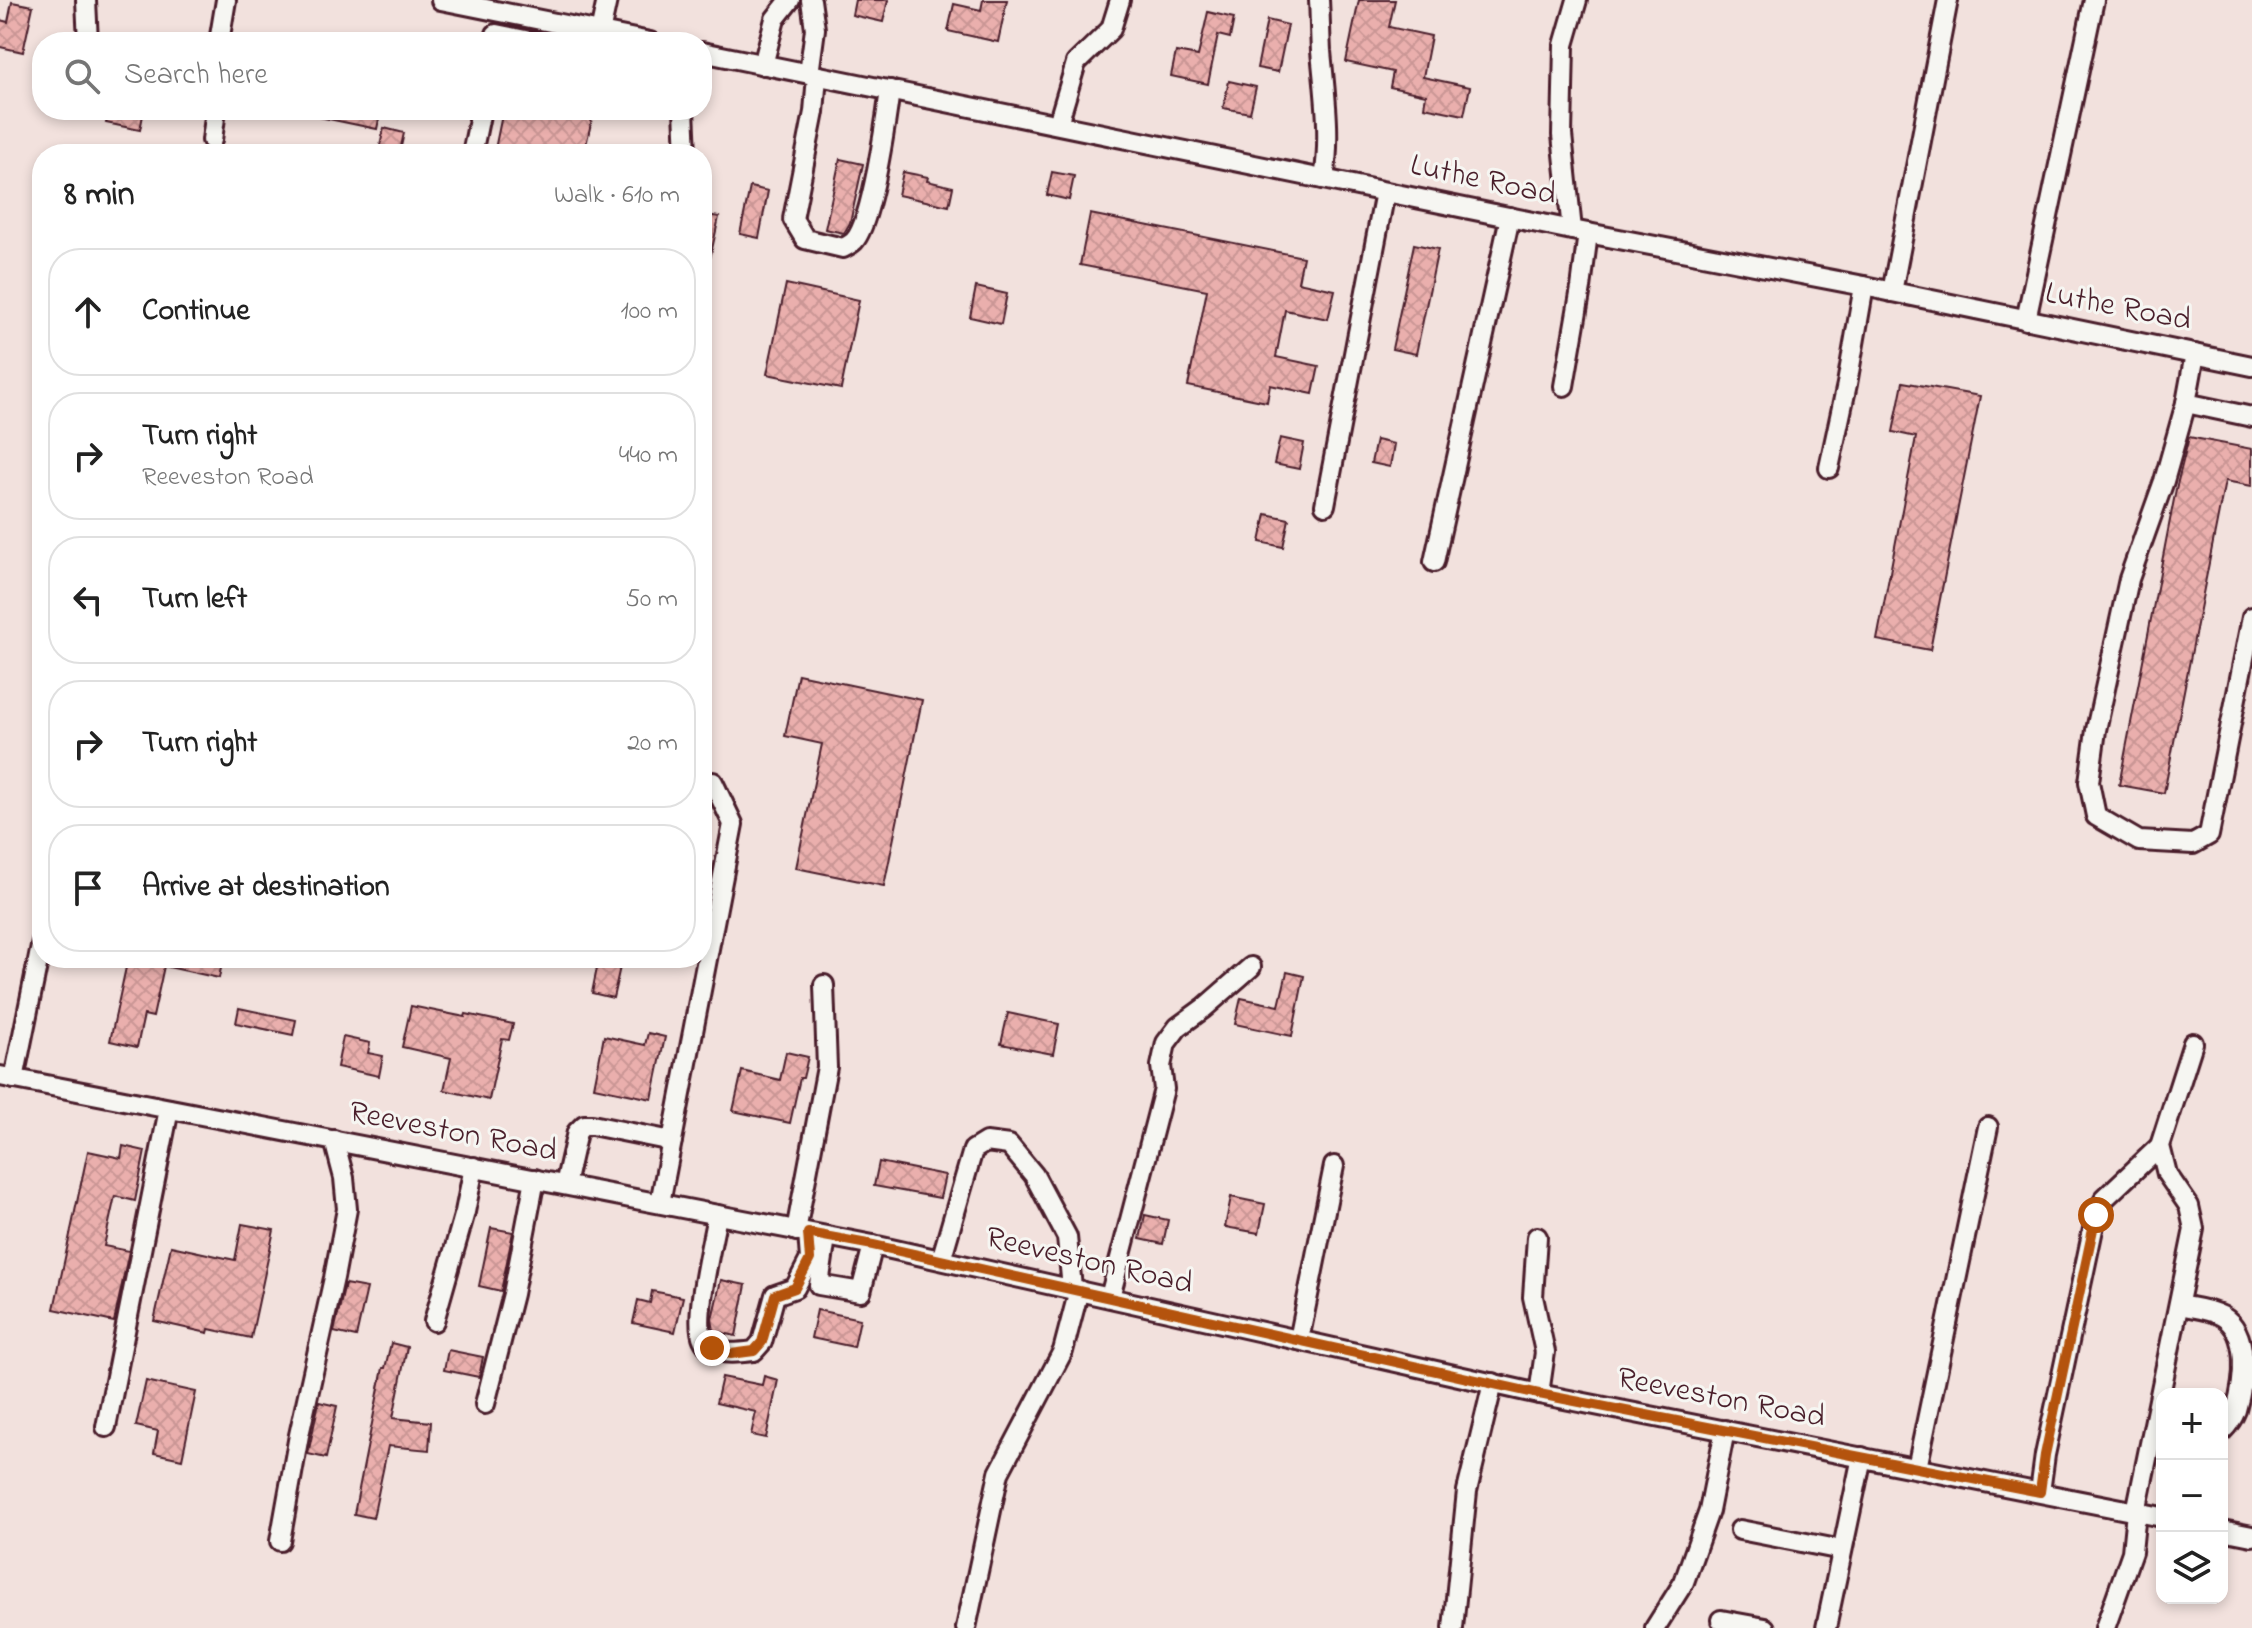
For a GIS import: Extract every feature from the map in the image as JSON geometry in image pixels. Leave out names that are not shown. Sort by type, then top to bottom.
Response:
[{"type":"street","points":[[86,0],[88,32]]},
{"type":"street","points":[[221,32],[226,0]]},
{"type":"street","points":[[441,0],[490,7],[581,32]]},
{"type":"street","points":[[600,32],[607,0]]},
{"type":"street","points":[[763,65],[775,19],[790,0]]},
{"type":"street","points":[[811,0],[815,29],[814,112],[793,219],[805,239],[843,248],[855,240],[867,214],[890,90]]},
{"type":"street","points":[[1058,124],[1076,63],[1111,29],[1120,0]]},
{"type":"street","points":[[1319,0],[1328,110],[1328,154],[1324,179]]},
{"type":"street","points":[[1564,386],[1581,288],[1580,232],[1562,135],[1564,45],[1577,0]]},
{"type":"street","points":[[1892,292],[1948,0]]},
{"type":"street","points":[[2026,320],[2094,0]]},
{"type":"street","points":[[490,7],[494,32]]},
{"type":"street","name":"Luthe Road","points":[[712,54],[2252,366]]},
{"type":"street","points":[[212,140],[215,120]]},
{"type":"street","points":[[474,144],[479,120]]},
{"type":"street","points":[[684,120],[686,144]]},
{"type":"street","points":[[1325,505],[1385,192]]},
{"type":"street","points":[[1434,562],[1510,217]]},
{"type":"street","points":[[1829,468],[1864,286]]},
{"type":"street","points":[[2195,354],[2186,403],[2164,481],[2129,579],[2096,730],[2089,782],[2096,816],[2139,841],[2193,844],[2209,835],[2252,617]]},
{"type":"street","points":[[2186,403],[2252,417]]},
{"type":"street","points":[[712,933],[733,824],[713,782]]},
{"type":"street","points":[[1110,1297],[1164,1089],[1161,1066],[1166,1043],[1178,1027],[1251,967]]},
{"type":"street","points":[[7,1078],[35,968]]},
{"type":"street","points":[[660,1203],[705,968]]},
{"type":"street","points":[[717,1215],[702,1298],[700,1323],[703,1339],[712,1348],[731,1354],[754,1351],[762,1342],[775,1295],[795,1288],[810,1259],[827,1067],[824,985]]},
{"type":"street","points":[[2040,1492],[2045,1455],[2096,1215],[2105,1198],[2160,1146],[2193,1043]]},
{"type":"street","name":"Reeveston Road","points":[[7,1078],[873,1245],[1539,1394],[2156,1516]]},
{"type":"street","points":[[106,1427],[169,1109]]},
{"type":"street","points":[[565,1185],[577,1132],[584,1125],[672,1141]]},
{"type":"street","points":[[1917,1468],[1988,1127]]},
{"type":"street","points":[[280,1541],[347,1209],[344,1178],[334,1140]]},
{"type":"street","points":[[941,1260],[973,1150],[986,1142],[1009,1145],[1034,1175],[1067,1237],[1076,1289],[1063,1351],[999,1473],[966,1628]]},
{"type":"street","points":[[2105,1628],[2132,1552],[2136,1512],[2194,1229],[2189,1206],[2167,1174],[2160,1146]]},
{"type":"street","points":[[1299,1340],[1334,1166]]},
{"type":"street","points":[[434,1321],[465,1212],[474,1167]]},
{"type":"street","points":[[485,1404],[513,1294],[535,1179]]},
{"type":"street","points":[[810,1234],[819,1285],[861,1292],[873,1245]]},
{"type":"street","points":[[1537,1237],[1533,1297],[1545,1352],[1539,1394]]},
{"type":"street","points":[[2179,1305],[2211,1311],[2224,1317],[2235,1328],[2244,1365],[2236,1412],[2228,1423]]},
{"type":"street","points":[[1453,1628],[1467,1491],[1493,1383]]},
{"type":"street","points":[[1655,1628],[1684,1582],[1709,1511],[1725,1430]]},
{"type":"street","points":[[1826,1628],[1862,1457]]},
{"type":"street","points":[[1740,1530],[1842,1550]]},
{"type":"street","points":[[2228,1531],[2252,1536]]},
{"type":"street","points":[[1721,1620],[1765,1628]]},
{"type":"building","points":[[855,0],[888,0],[883,22],[852,15]]},
{"type":"building","points":[[983,0],[1007,0],[998,42],[948,31],[954,4],[981,10]]},
{"type":"building","points":[[1359,0],[1395,0],[1389,27],[1431,36],[1423,77],[1470,87],[1464,115],[1424,107],[1426,95],[1390,87],[1393,72],[1346,62]]},
{"type":"building","points":[[12,2],[33,6],[23,52],[0,47],[0,20],[8,22]]},
{"type":"building","points":[[1208,12],[1234,18],[1230,38],[1218,35],[1208,84],[1171,76],[1176,52],[1198,56]]},
{"type":"building","points":[[1267,20],[1288,25],[1278,72],[1257,68]]},
{"type":"building","points":[[1229,81],[1256,87],[1250,113],[1223,108]]},
{"type":"building","points":[[107,120],[142,120],[140,130],[106,123]]},
{"type":"building","points":[[334,120],[379,120],[377,129]]},
{"type":"building","points":[[501,120],[592,120],[586,144],[496,144]]},
{"type":"building","points":[[384,128],[404,133],[402,144],[380,144]]},
{"type":"building","points":[[840,159],[863,164],[850,223],[844,233],[825,229]]},
{"type":"building","points":[[903,172],[953,187],[949,206],[898,195]]},
{"type":"building","points":[[1052,172],[1074,176],[1069,200],[1047,195]]},
{"type":"building","points":[[750,187],[768,191],[759,238],[740,234]]},
{"type":"building","points":[[1090,214],[1303,257],[1298,282],[1335,290],[1328,319],[1285,310],[1276,357],[1319,366],[1313,394],[1270,385],[1267,402],[1188,386],[1207,290],[1080,265]]},
{"type":"building","points":[[712,216],[719,217],[712,249]]},
{"type":"building","points":[[1414,244],[1438,249],[1416,354],[1392,349]]},
{"type":"building","points":[[786,284],[859,300],[841,389],[767,374]]},
{"type":"building","points":[[976,287],[1007,294],[1001,324],[970,317]]},
{"type":"building","points":[[1903,382],[1980,396],[1930,650],[1877,640],[1916,437],[1893,432]]},
{"type":"building","points":[[2189,437],[2252,449],[2252,486],[2225,481],[2164,793],[2119,785],[2176,489]]},
{"type":"building","points":[[1280,438],[1304,443],[1299,469],[1274,464]]},
{"type":"building","points":[[1376,440],[1394,444],[1390,467],[1371,463]]},
{"type":"building","points":[[1266,514],[1289,519],[1283,547],[1260,542]]},
{"type":"building","points":[[798,674],[922,700],[884,886],[796,868],[822,744],[785,736]]},
{"type":"building","points":[[126,968],[164,968],[153,1017],[144,1015],[137,1047],[110,1041]]},
{"type":"building","points":[[173,968],[221,968],[219,978]]},
{"type":"building","points":[[597,968],[620,968],[613,998],[592,993]]},
{"type":"building","points":[[1287,972],[1304,976],[1292,1036],[1235,1024],[1241,998],[1279,1006]]},
{"type":"building","points":[[411,1006],[513,1024],[509,1040],[502,1039],[489,1100],[444,1090],[451,1058],[402,1047]]},
{"type":"building","points":[[239,1008],[296,1020],[293,1035],[236,1023]]},
{"type":"building","points":[[1008,1013],[1059,1024],[1053,1054],[1001,1044]]},
{"type":"building","points":[[648,1033],[665,1037],[652,1099],[594,1087],[604,1036],[645,1045]]},
{"type":"building","points":[[343,1037],[370,1043],[368,1053],[383,1056],[379,1076],[337,1067]]},
{"type":"building","points":[[786,1052],[808,1057],[790,1123],[733,1111],[742,1071],[780,1080]]},
{"type":"building","points":[[123,1146],[145,1151],[135,1201],[115,1196],[104,1246],[129,1251],[114,1322],[54,1309],[88,1151],[121,1158]]},
{"type":"building","points":[[879,1162],[945,1175],[940,1198],[874,1186]]},
{"type":"building","points":[[1231,1197],[1265,1204],[1259,1233],[1225,1227]]},
{"type":"building","points":[[1145,1215],[1168,1220],[1163,1244],[1140,1239]]},
{"type":"building","points":[[242,1224],[274,1230],[251,1338],[209,1329],[208,1333],[154,1321],[171,1246],[235,1260]]},
{"type":"building","points":[[491,1228],[513,1232],[501,1291],[479,1286]]},
{"type":"building","points":[[721,1280],[746,1285],[736,1336],[714,1331],[712,1319]]},
{"type":"building","points":[[345,1284],[367,1288],[356,1337],[334,1332]]},
{"type":"building","points":[[652,1291],[683,1297],[675,1332],[633,1323],[638,1300],[650,1303]]},
{"type":"building","points":[[817,1310],[860,1319],[854,1347],[811,1338]]},
{"type":"building","points":[[391,1343],[407,1347],[393,1418],[431,1422],[429,1450],[388,1446],[373,1518],[354,1514],[383,1368]]},
{"type":"building","points":[[448,1350],[483,1357],[479,1377],[444,1370]]},
{"type":"building","points":[[764,1376],[778,1380],[766,1438],[751,1435],[756,1412],[716,1403],[722,1377],[762,1385]]},
{"type":"building","points":[[146,1381],[196,1392],[182,1459],[154,1453],[158,1431],[136,1426]]},
{"type":"building","points":[[319,1402],[337,1406],[326,1458],[308,1454]]},
{"type":"route","points":[[712,1348],[731,1354],[754,1351],[762,1342],[775,1295],[795,1288],[810,1259],[808,1233],[1079,1290],[1539,1394],[2040,1492],[2045,1455],[2096,1215]]}]
